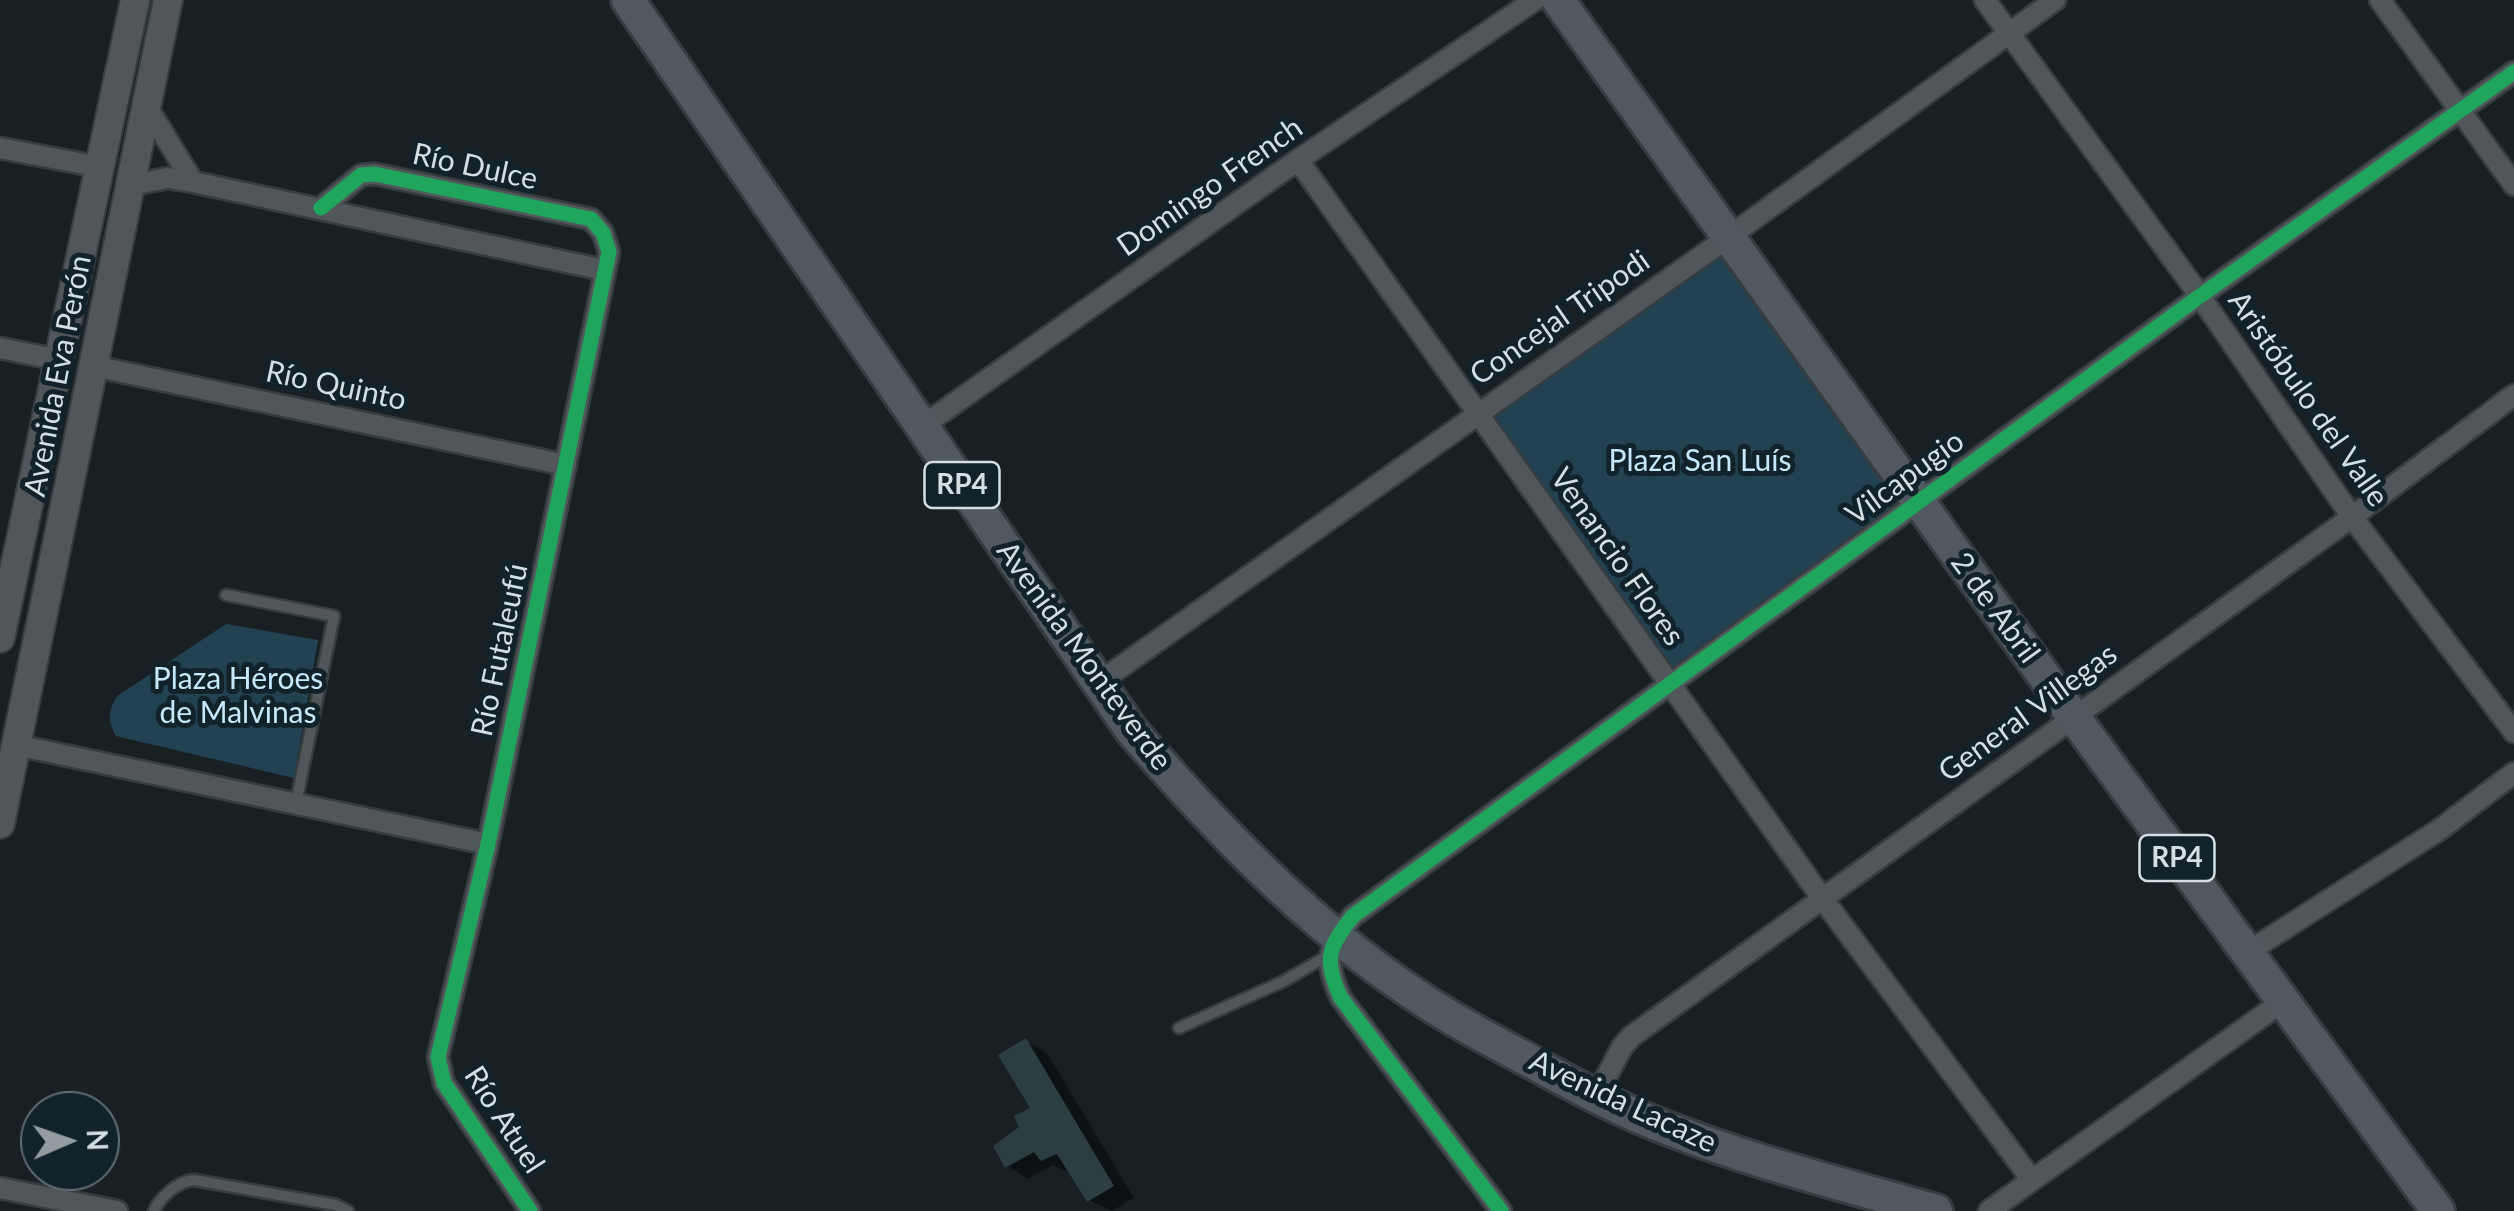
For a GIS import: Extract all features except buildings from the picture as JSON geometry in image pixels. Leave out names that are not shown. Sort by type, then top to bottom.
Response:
[{"type":"main road","name":"Avenida Eva Perón","points":[[0,640],[10,550],[40,453],[135,0]]},
{"type":"main road","name":"Avenida Eva Perón","points":[[0,824],[168,0]]},
{"type":"main road","name":"Avenida Monteverde","points":[[628,0],[1132,731],[1333,946]]},
{"type":"main road","name":"2 de Abril","points":[[1558,0],[2246,953],[2438,1211]]},
{"type":"main road","points":[[79,262],[112,268]]},
{"type":"main road","points":[[40,453],[75,458]]},
{"type":"main road","points":[[0,640],[36,648]]},
{"type":"main road","name":"Avenida Lacaze","points":[[1333,946],[1462,1024],[1652,1122],[1726,1150],[1936,1211]]},
{"type":"street","name":"Domingo French","points":[[921,427],[1298,160],[1535,0]]},
{"type":"street","name":"Aristóbulo del Valle","points":[[1985,0],[2200,296],[2352,516],[2514,732]]},
{"type":"street","name":"Concejal Tripodi","points":[[1098,683],[1730,236],[2054,0]]},
{"type":"street","points":[[2380,0],[2514,185]]},
{"type":"street","name":"Vilcapugio","points":[[1333,946],[1370,900],[2514,72]]},
{"type":"street","points":[[147,107],[193,182]]},
{"type":"street","points":[[0,148],[100,167]]},
{"type":"street","name":"Venancio Flores","points":[[1298,160],[1822,898],[2032,1180]]},
{"type":"street","name":"Río Dulce","points":[[321,208],[361,175],[375,174],[591,219],[603,232],[606,261]]},
{"type":"street","points":[[131,185],[168,178],[606,261]]},
{"type":"street","name":"Río Futaleufú","points":[[438,1057],[488,844],[606,261]]},
{"type":"street","points":[[0,348],[59,360]]},
{"type":"street","name":"Río Quinto","points":[[94,366],[566,466]]},
{"type":"street","name":"General Villegas","points":[[1596,1096],[1632,1036],[2514,395]]},
{"type":"street","points":[[16,745],[488,844]]},
{"type":"street","points":[[2246,953],[2439,830],[2514,773]]},
{"type":"street","points":[[1333,946],[1330,975],[1341,998],[1500,1211]]},
{"type":"street","points":[[1989,1211],[2282,1002]]},
{"type":"street","name":"Río Atuel","points":[[438,1057],[444,1083],[530,1211]]},
{"type":"street","points":[[0,1188],[116,1211]]},
{"type":"lane","points":[[226,595],[334,616],[296,803]]},
{"type":"lane","points":[[1179,1028],[1284,982],[1333,946]]},
{"type":"lane","points":[[154,1211],[182,1182],[194,1180],[336,1205],[348,1211]]},
{"type":"green space","name":"Plaza San Luís","points":[[1730,236],[1919,503],[1670,684],[1478,413]]},
{"type":"green space","name":"Plaza Héroes de Malvinas","points":[[226,624],[318,640],[294,778],[116,736],[113,730],[110,716],[117,696]]},
{"type":"cycle path","points":[[1501,1211],[1341,998],[1332,974],[1331,955],[1353,916],[2200,296],[2514,72]]},
{"type":"cycle path","points":[[321,208],[361,175],[375,174],[591,219],[603,233],[609,252],[488,844],[438,1057],[444,1083],[530,1211]]}]
